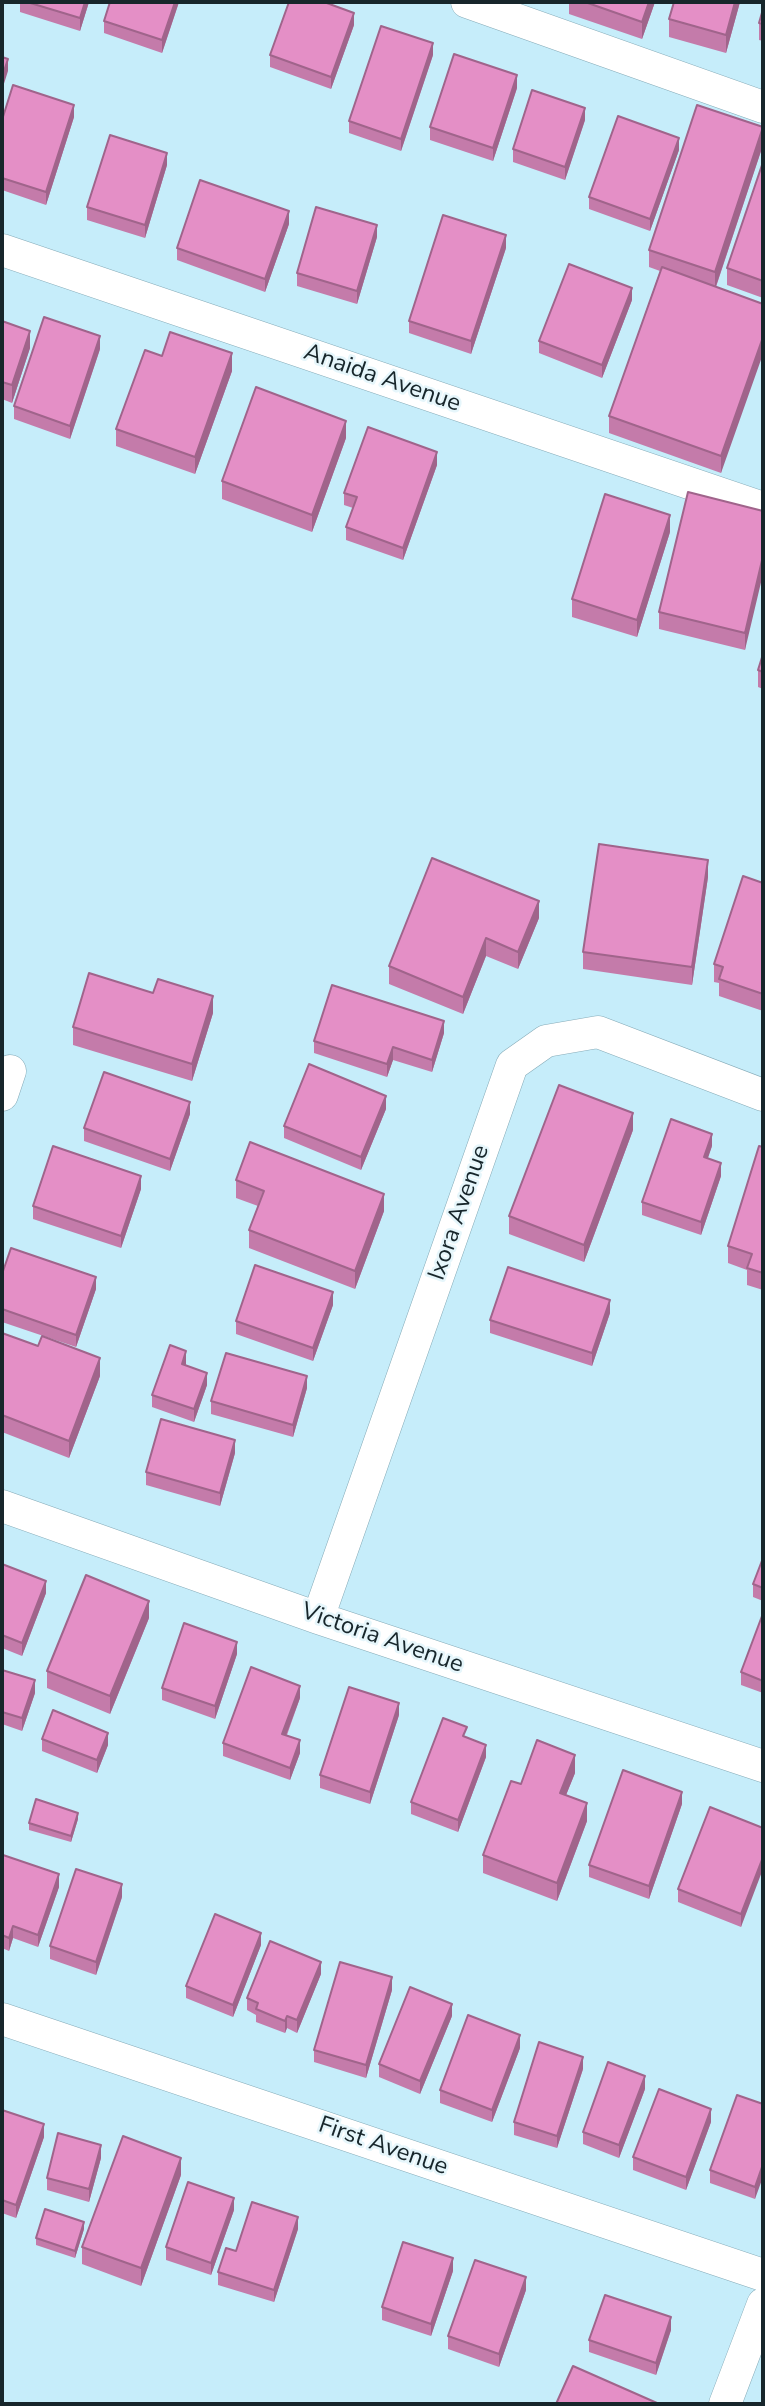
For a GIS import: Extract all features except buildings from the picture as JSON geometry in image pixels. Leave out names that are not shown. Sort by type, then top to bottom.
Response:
[{"type":"street","points":[[467,2],[763,107]]},
{"type":"street","name":"Anaida Avenue","points":[[2,250],[763,508]]},
{"type":"street","name":"Ixora Avenue","points":[[318,1618],[512,1065],[546,1041],[598,1032],[763,1094]]},
{"type":"street","name":"Victoria Avenue","points":[[2,1506],[318,1618],[763,1766]]},
{"type":"street","name":"First Avenue","points":[[2,2019],[763,2275]]},
{"type":"street","points":[[725,2404],[763,2304]]}]
